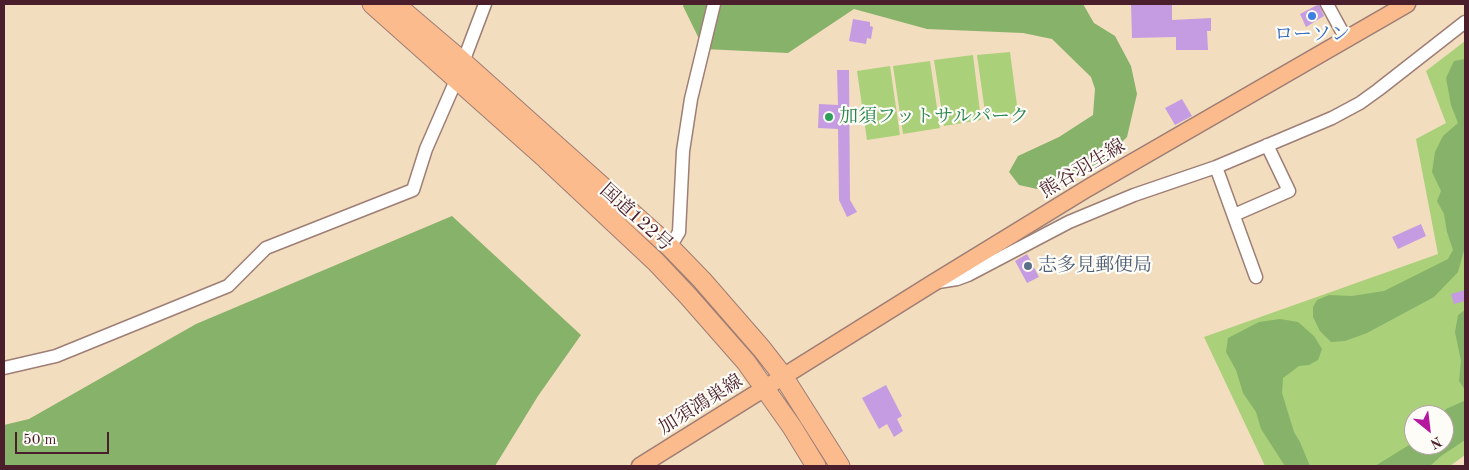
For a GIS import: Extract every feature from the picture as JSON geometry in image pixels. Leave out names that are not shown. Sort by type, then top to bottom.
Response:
[{"type":"highway","name":"国道122号","points":[[372,4],[459,69],[670,247],[734,316],[783,376],[840,466]]},
{"type":"highway","name":"国道122号","points":[[395,4],[546,159],[656,262],[718,329],[765,388],[816,466]]},
{"type":"main road","name":"熊谷羽生線","points":[[783,376],[1088,188],[1407,4]]},
{"type":"main road","name":"加須鴻巣線","points":[[640,466],[783,376]]},
{"type":"street","points":[[4,368],[56,356],[228,286],[266,248],[413,190],[426,149],[485,4]]},
{"type":"street","points":[[670,247],[679,232],[683,151],[691,99],[714,4]]},
{"type":"street","points":[[1328,4],[1346,39]]},
{"type":"street","points":[[933,283],[968,275],[1070,222],[1134,195],[1216,167],[1332,118],[1360,103],[1465,22]]},
{"type":"street","points":[[1234,215],[1289,191],[1266,145]]},
{"type":"street","points":[[1216,167],[1256,277]]},
{"type":"green space","points":[[684,4],[1083,4],[1094,23],[1115,36],[1131,66],[1137,94],[1127,137],[1104,160],[1067,180],[1037,189],[1019,185],[1009,172],[1018,156],[1059,137],[1093,115],[1095,89],[1091,77],[1052,39],[1023,33],[927,29],[854,9],[788,53],[704,49],[683,6]]},
{"type":"green space","points":[[1465,41],[1465,455],[1450,466],[1265,466],[1204,337],[1438,254],[1416,139],[1446,123],[1426,71]]},
{"type":"green space","points":[[1010,52],[1018,113],[986,119],[977,55]]},
{"type":"green space","points":[[973,55],[981,120],[944,126],[934,60]]},
{"type":"green space","points":[[1465,59],[1465,247],[1458,272],[1434,297],[1367,333],[1345,341],[1331,342],[1320,331],[1313,317],[1313,307],[1317,300],[1329,295],[1352,296],[1384,291],[1448,259],[1453,250],[1444,214],[1437,201],[1441,191],[1432,172],[1435,152],[1443,136],[1458,123],[1451,105],[1446,78],[1454,61]]},
{"type":"green space","points":[[930,61],[940,128],[903,134],[893,66]]},
{"type":"green space","points":[[890,66],[900,135],[867,140],[857,71]]},
{"type":"green space","points":[[452,216],[581,335],[538,396],[495,466],[4,466],[4,425],[29,419],[196,324]]},
{"type":"green space","points":[[1465,310],[1465,390],[1459,381],[1461,361],[1455,332],[1458,315]]},
{"type":"green space","points":[[1280,319],[1298,322],[1314,336],[1322,349],[1318,360],[1309,365],[1299,366],[1283,378],[1282,393],[1294,432],[1310,466],[1285,466],[1261,429],[1256,412],[1243,393],[1236,370],[1226,352],[1228,338],[1259,322]]},
{"type":"green space","points":[[1465,396],[1465,440],[1454,447],[1454,405],[1464,401]]},
{"type":"green space","points":[[1404,448],[1404,455],[1442,455],[1430,466],[1375,466]]},
{"type":"building","points":[[1131,4],[1172,4],[1172,20],[1211,18],[1211,31],[1207,31],[1208,50],[1176,50],[1176,37],[1132,38]]},
{"type":"building","points":[[1319,4],[1324,16],[1306,27],[1300,14]]},
{"type":"building","points":[[853,19],[870,22],[870,26],[873,27],[871,39],[867,38],[866,44],[849,41]]},
{"type":"building","points":[[837,70],[849,70],[850,200],[857,212],[847,217],[839,200],[838,129],[818,128],[819,104],[838,105]]},
{"type":"building","points":[[1182,99],[1192,116],[1175,125],[1165,108]]},
{"type":"building","points":[[1421,224],[1426,236],[1398,249],[1392,237]]},
{"type":"building","points":[[1027,254],[1039,277],[1027,283],[1015,261]]},
{"type":"building","points":[[1465,290],[1465,301],[1454,304],[1451,294]]},
{"type":"building","points":[[886,385],[902,416],[897,419],[903,431],[894,437],[887,424],[879,429],[862,398]]},
{"type":"place","name":"ローソン","points":[[1312,16]]},
{"type":"place","name":"加須フットサルパーク","points":[[829,117]]},
{"type":"place","name":"志多見郵便局","points":[[1028,266]]}]
